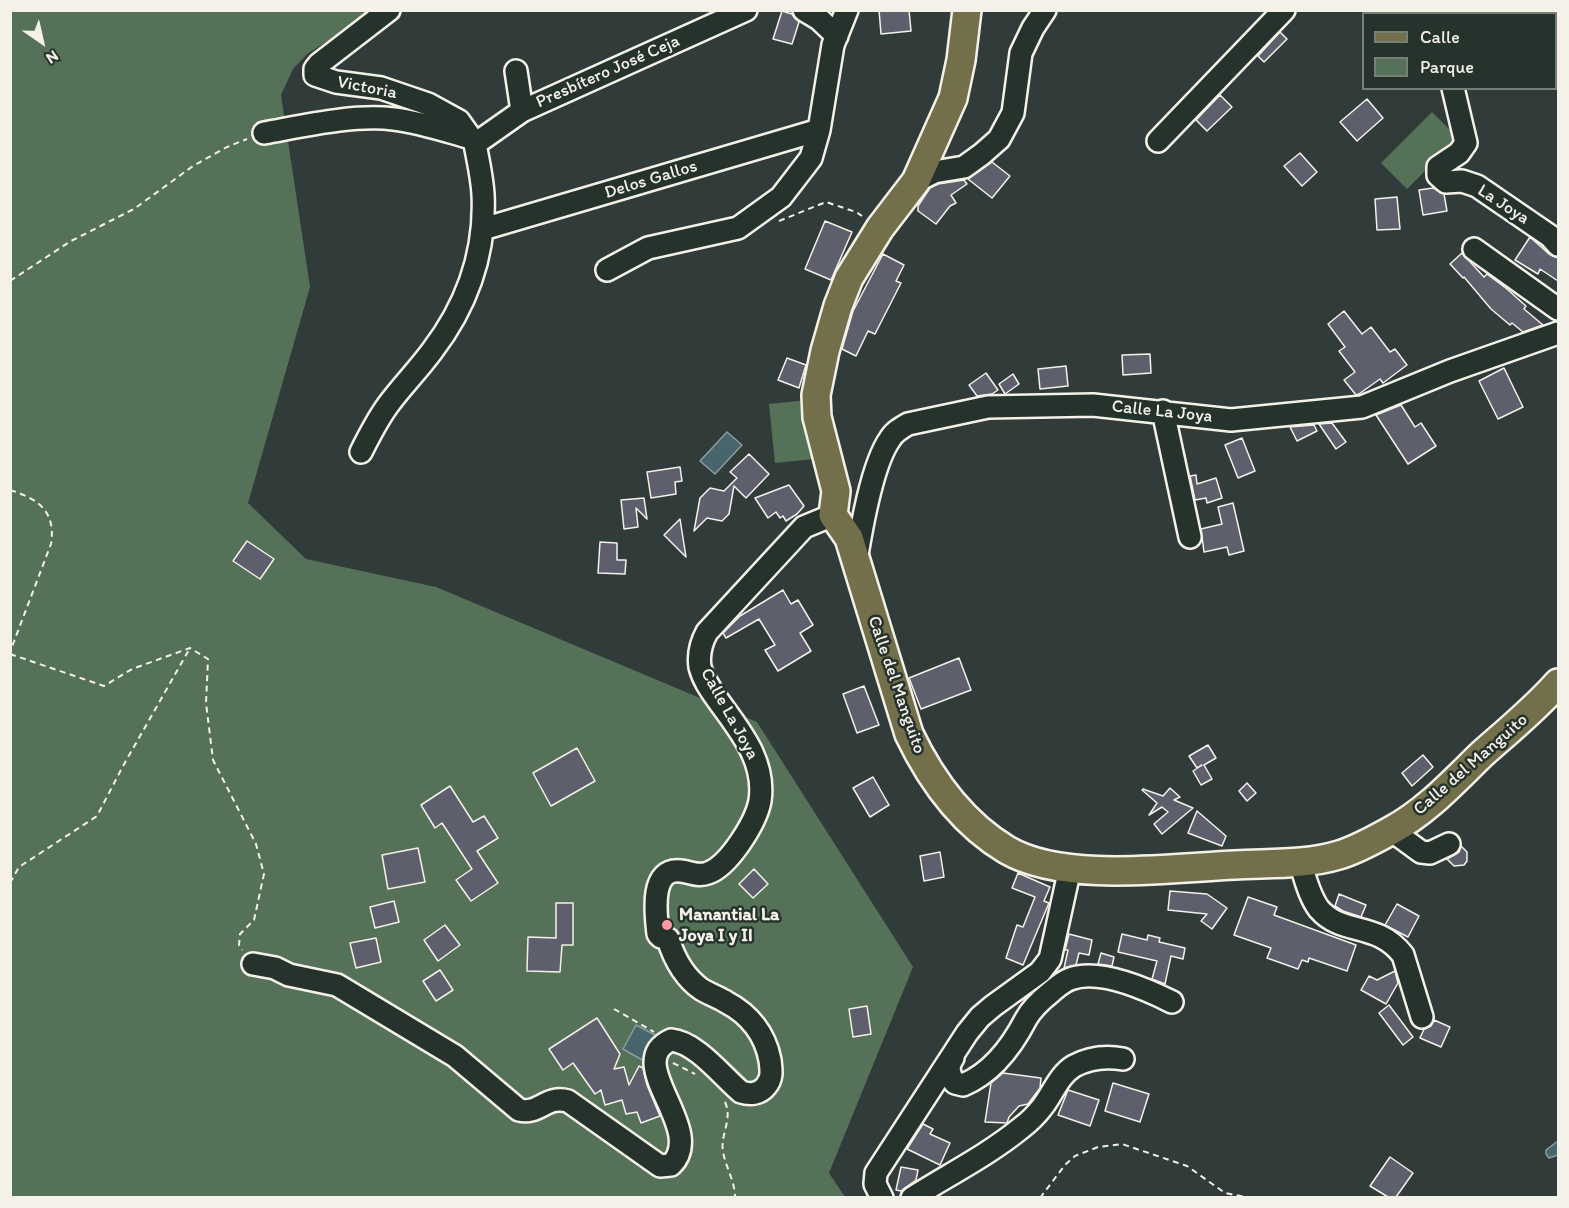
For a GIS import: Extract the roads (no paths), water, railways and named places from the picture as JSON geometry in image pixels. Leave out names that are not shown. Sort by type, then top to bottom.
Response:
[{"type":"main road","points":[[833,514],[836,491],[817,417],[816,395],[838,306],[849,278],[880,228],[916,181],[952,98],[962,60],[967,14]]},
{"type":"main road","name":"Calle del Manguito","points":[[833,514],[849,538],[909,734],[924,764],[950,800],[974,826],[1007,850],[1033,862],[1070,868],[1127,870],[1300,862],[1339,855],[1391,830],[1436,799],[1539,704],[1558,683]]},
{"type":"street","name":"Victoria","points":[[389,10],[316,67],[315,75],[336,82],[381,88],[428,104],[459,121],[473,141]]},
{"type":"street","name":"Presbítero José Ceja","points":[[473,141],[522,111],[746,10]]},
{"type":"street","points":[[804,10],[819,19],[837,36]]},
{"type":"street","points":[[607,270],[648,248],[738,228],[781,197],[811,158],[819,130],[833,45],[847,10]]},
{"type":"street","points":[[916,181],[934,172],[964,167],[999,139],[1013,112],[1021,53],[1045,10]]},
{"type":"street","points":[[1158,141],[1284,10]]},
{"type":"street","points":[[516,71],[522,111]]},
{"type":"street","name":"La Joya","points":[[1453,90],[1466,143],[1459,153],[1441,164],[1437,171],[1438,175],[1446,182],[1462,181],[1477,186],[1558,244]]},
{"type":"street","points":[[264,133],[318,123],[373,118],[394,119],[473,141],[483,191],[483,230],[477,264],[470,286],[457,315],[433,350],[386,408],[361,452]]},
{"type":"street","name":"Delos Gallos","points":[[483,230],[819,130]]},
{"type":"street","points":[[1474,249],[1558,309]]},
{"type":"street","name":"Calle La Joya","points":[[856,564],[862,525],[879,462],[889,439],[908,424],[988,407],[1093,405],[1231,420],[1362,407],[1450,371],[1558,333]]},
{"type":"street","points":[[1163,411],[1190,537]]},
{"type":"street","name":"Calle La Joya","points":[[253,964],[337,986],[455,1056],[519,1110],[529,1111],[552,1100],[568,1101],[664,1167],[671,1165],[678,1158],[682,1143],[679,1129],[655,1069],[656,1052],[664,1043],[670,1040],[684,1043],[710,1062],[741,1092],[752,1094],[762,1091],[770,1082],[771,1070],[769,1054],[756,1027],[742,1012],[700,988],[686,974],[675,957],[668,939],[659,936],[656,901],[660,882],[668,874],[680,871],[701,875],[715,870],[742,840],[756,816],[759,805],[760,781],[755,759],[745,739],[703,675],[699,659],[703,640],[707,632],[795,535],[804,527],[833,514]]},
{"type":"street","points":[[1391,830],[1421,852],[1430,853],[1449,844]]},
{"type":"street","points":[[1300,862],[1311,896],[1326,916],[1340,924],[1378,934],[1403,955],[1422,1017]]},
{"type":"street","points":[[1070,868],[1050,959],[1034,978],[1005,996],[980,1017],[967,1033],[950,1062],[949,1073],[955,1083],[963,1085],[978,1077],[1005,1053],[1039,1001],[1060,984],[1077,977],[1086,976],[1126,982],[1172,1002]]},
{"type":"street","points":[[912,1197],[996,1147],[1020,1129],[1043,1106],[1062,1077],[1072,1068],[1092,1059],[1112,1057],[1123,1059]]},
{"type":"street","points":[[882,1197],[875,1184],[876,1173],[953,1058]]},
{"type":"water","points":[[727,432],[742,445],[715,474],[700,461]]},
{"type":"water","points":[[636,1025],[657,1036],[644,1061],[623,1049]]},
{"type":"water","points":[[1558,1141],[1558,1155],[1549,1158],[1546,1150]]},
{"type":"place","name":"Manantial La Joya I y II","points":[[667,925]]}]
